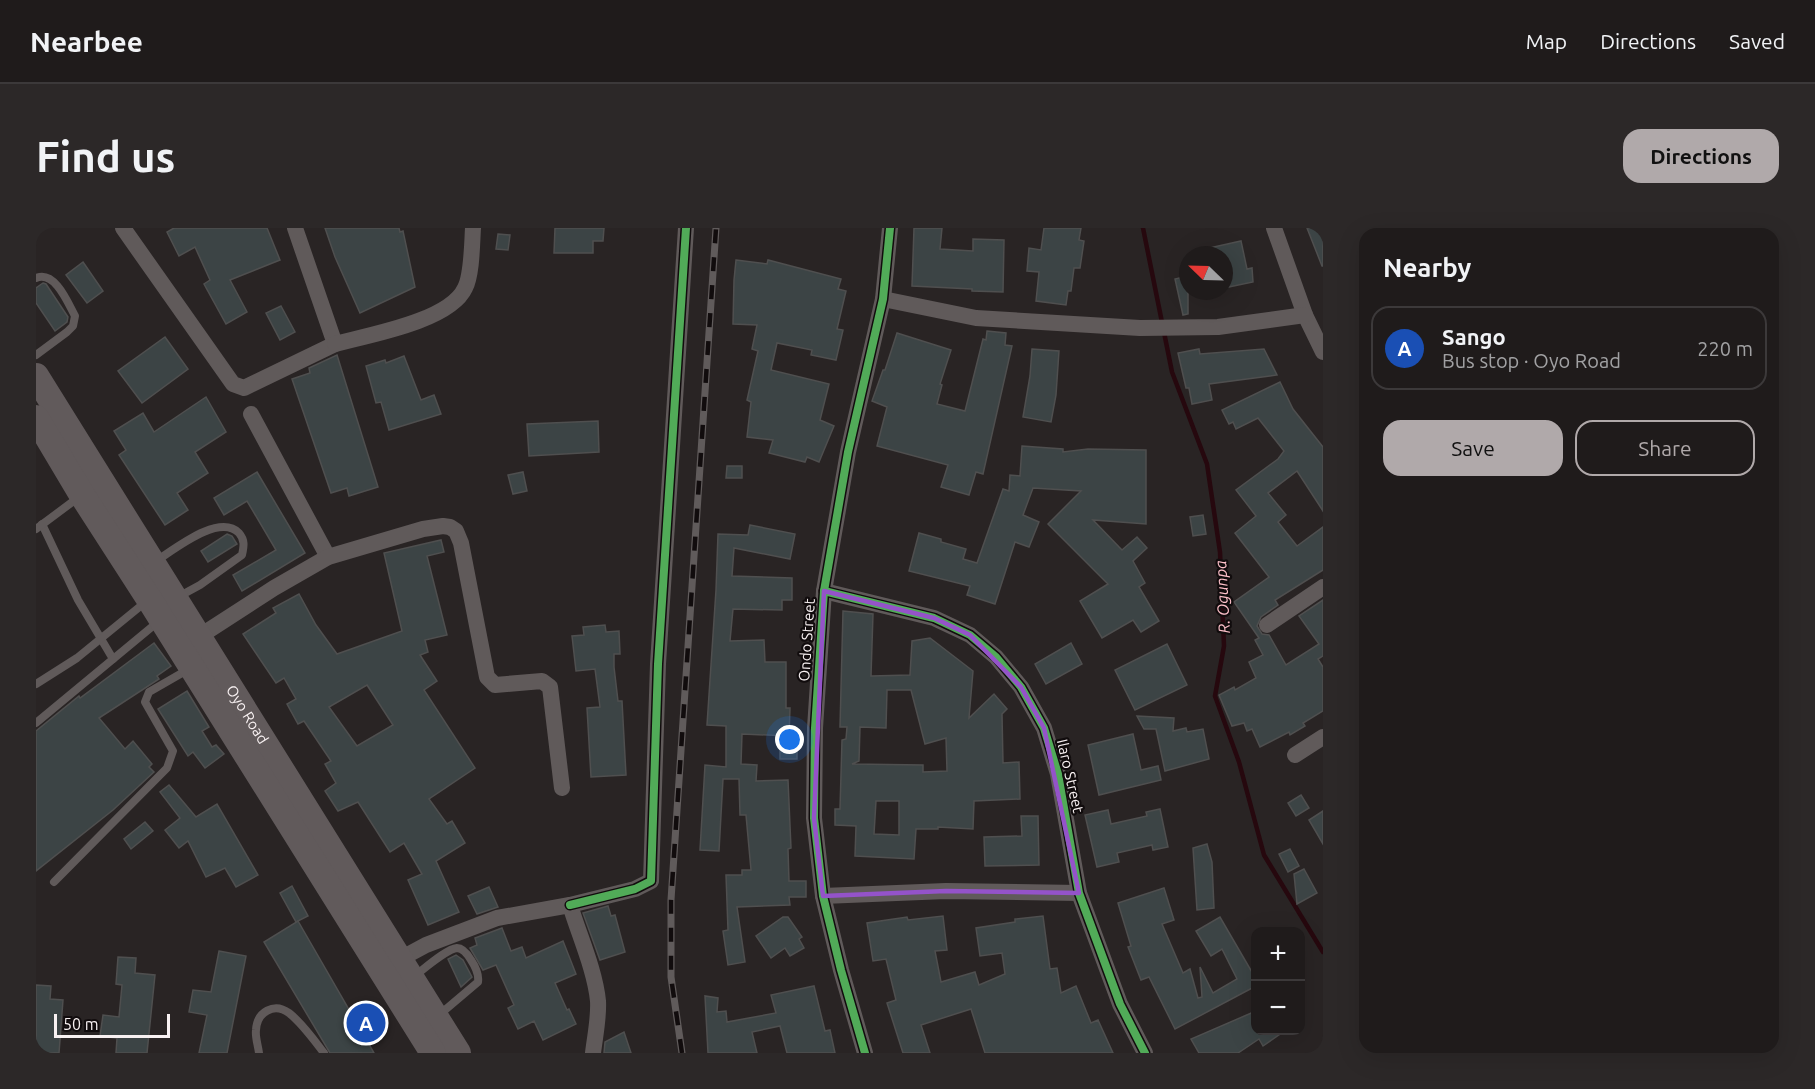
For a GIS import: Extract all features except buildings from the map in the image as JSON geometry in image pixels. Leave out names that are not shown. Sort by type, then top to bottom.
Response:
[{"type":"main road","name":"Oyo Road","points":[[36,376],[153,562],[160,606],[200,636],[458,1053]]},
{"type":"main road","name":"Oyo Road","points":[[36,417],[82,495],[160,606],[192,667],[433,1053]]},
{"type":"street","points":[[123,228],[233,384],[244,388],[335,344],[427,319],[448,307],[465,288],[472,253],[473,228]]},
{"type":"street","points":[[295,228],[335,344]]},
{"type":"street","points":[[406,968],[426,945],[497,918],[570,905],[635,889],[651,881],[658,664],[686,228]]},
{"type":"street","name":"Ondo Street","points":[[866,1053],[841,970],[823,896],[814,818],[815,728],[824,591],[848,452],[883,299],[890,228]]},
{"type":"street","points":[[1274,228],[1305,315],[1323,352]]},
{"type":"street","points":[[883,299],[976,318],[1140,328],[1218,327],[1305,315]]},
{"type":"street","points":[[251,414],[328,557]]},
{"type":"street","points":[[200,636],[274,588],[328,557],[423,529],[450,527],[456,531],[461,543],[487,676],[495,685],[542,681],[550,687],[562,788]]},
{"type":"street","points":[[1267,625],[1323,587]]},
{"type":"street","name":"Ilaro Street","points":[[824,591],[934,618],[970,635],[996,657],[1021,687],[1044,728],[1058,774],[1079,893],[1120,1004],[1145,1053]]},
{"type":"street","points":[[1295,755],[1323,737]]},
{"type":"street","points":[[823,896],[946,891],[1079,893]]},
{"type":"street","points":[[570,905],[592,975],[597,999],[598,1011],[593,1053]]},
{"type":"lane","points":[[36,278],[41,276],[50,279],[66,299],[75,316],[73,326],[67,332],[36,355]]},
{"type":"lane","points":[[82,495],[39,527],[113,659]]},
{"type":"lane","points":[[36,684],[77,658],[100,639],[200,585],[242,555],[244,547],[242,537],[236,530],[226,526],[212,527],[153,562]]},
{"type":"lane","points":[[36,723],[113,659],[160,606]]},
{"type":"lane","points":[[54,882],[167,768],[173,751],[145,702],[149,692],[192,667]]},
{"type":"lane","points":[[406,968],[456,948],[462,950],[471,960],[479,977],[478,982],[436,1017]]},
{"type":"lane","points":[[260,1053],[255,1033],[256,1024],[268,1009],[278,1008],[289,1013],[324,1053]]},
{"type":"highlighted area","points":[[824,591],[934,618],[970,635],[1021,687],[1044,728],[1079,893],[946,891],[823,896],[814,818]]},
{"type":"waterway","name":"R. Ogunpa","points":[[1143,228],[1172,372],[1207,464],[1220,552],[1224,646],[1215,696],[1239,762],[1264,855],[1323,952]]},
{"type":"railway","points":[[682,1053],[671,977],[671,900],[716,228]]},
{"type":"cycle path","points":[[570,905],[635,889],[651,881],[658,664],[686,228]]},
{"type":"cycle path","points":[[865,1053],[823,896],[814,818],[815,728],[824,591],[848,452],[883,299],[890,228]]},
{"type":"cycle path","points":[[824,591],[934,618],[970,635],[996,657],[1021,687],[1044,728],[1058,774],[1079,893],[1120,1004],[1145,1053]]},
{"type":"place","name":"Sango","points":[[366,1023]]}]
